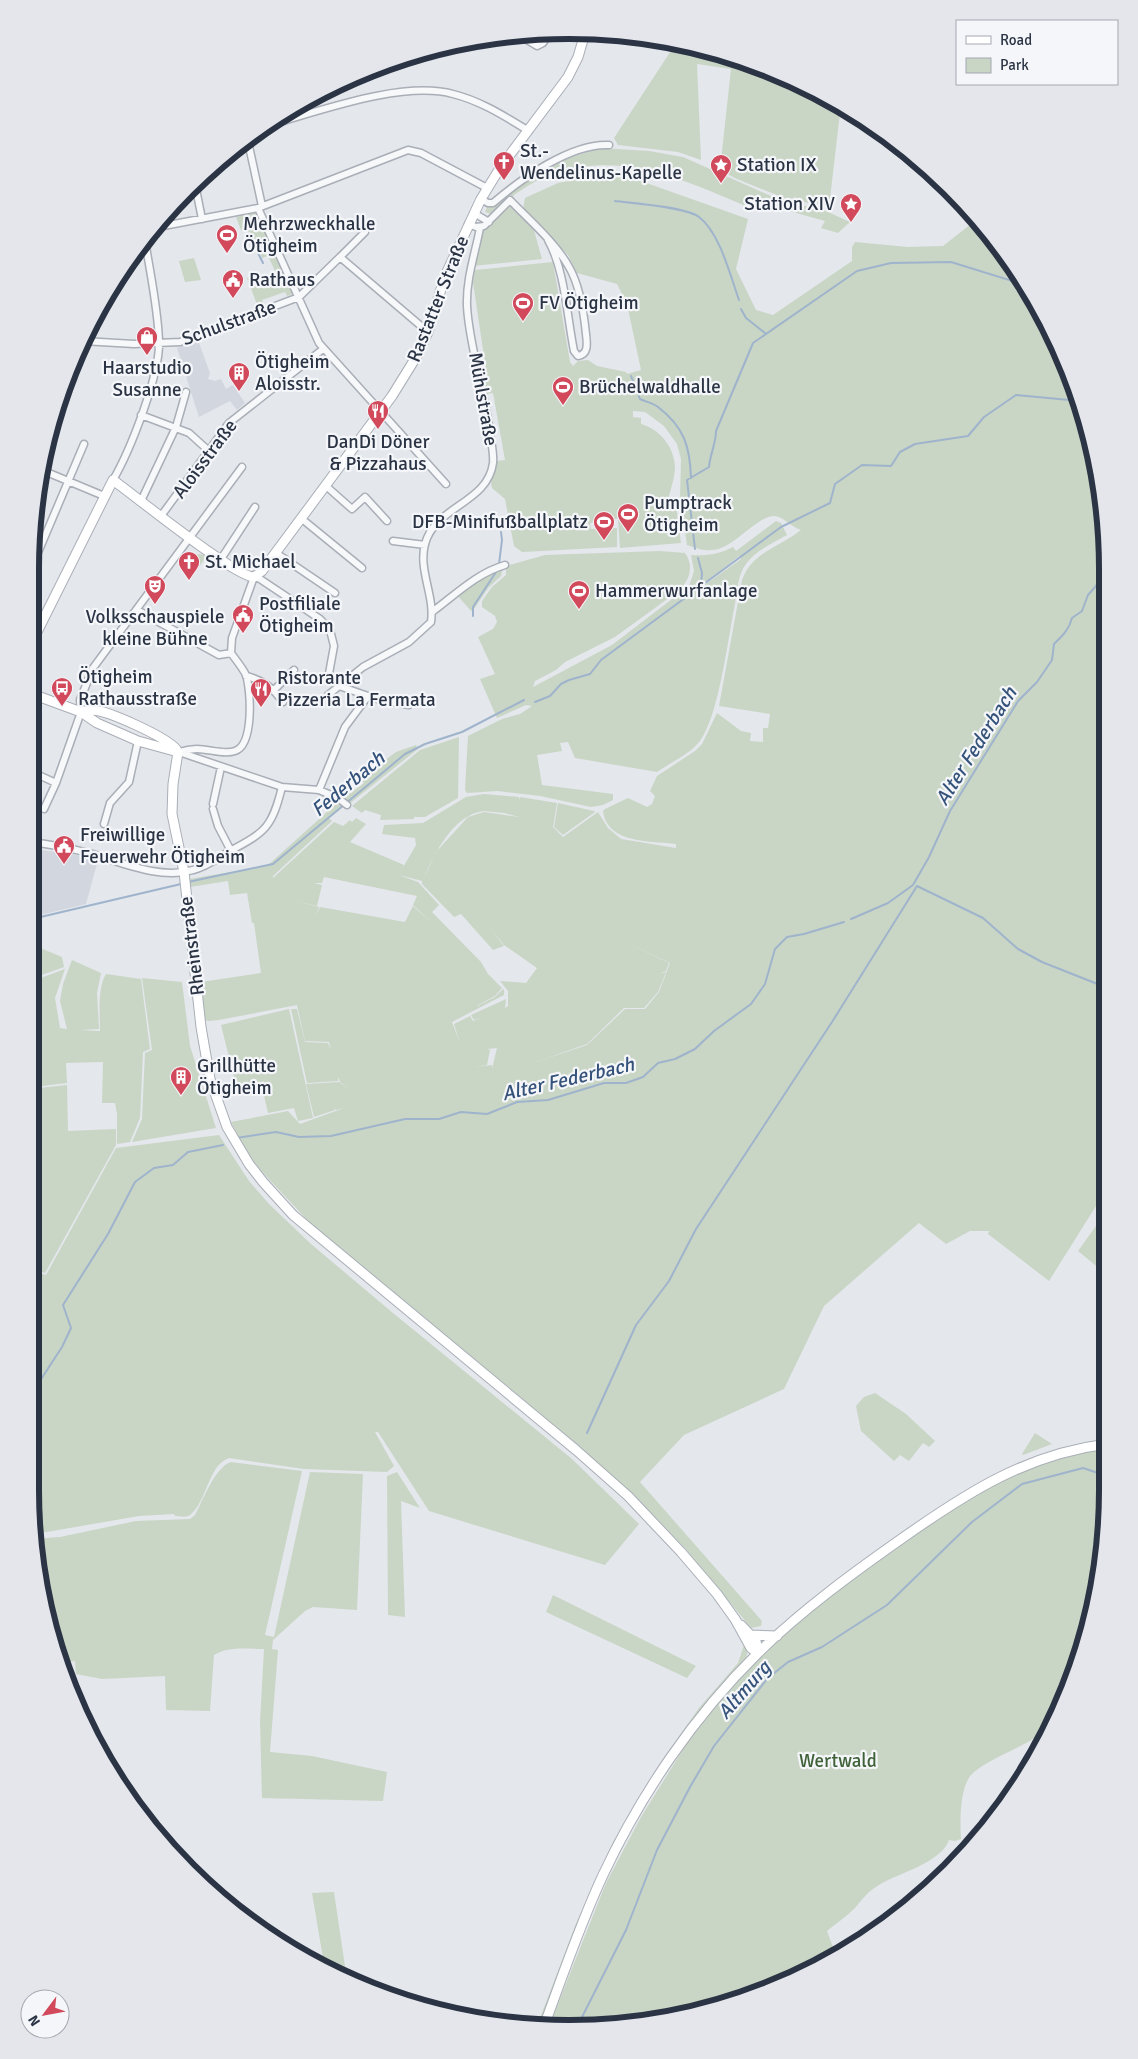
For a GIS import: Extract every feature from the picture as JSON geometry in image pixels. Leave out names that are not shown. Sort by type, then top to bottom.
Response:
[{"type":"street","name":"Rastatter Straße","points":[[254,577],[262,571],[302,519],[413,362],[428,332],[445,276],[481,199],[487,188],[568,77],[578,57],[583,39]]},
{"type":"street","points":[[528,41],[537,46],[544,43],[546,40]]},
{"type":"street","points":[[287,120],[383,94],[421,90],[452,93],[486,106],[529,131]]},
{"type":"street","points":[[249,146],[260,207],[323,349],[446,484]]},
{"type":"street","points":[[481,199],[488,203],[493,202],[540,168],[590,147],[609,146]]},
{"type":"street","points":[[164,226],[260,207],[408,150],[421,153],[487,188]]},
{"type":"street","points":[[197,192],[202,219]]},
{"type":"street","points":[[468,224],[480,228],[489,222],[510,200],[548,240],[570,268],[582,307],[587,342],[586,350],[581,356],[578,356],[574,351],[559,270],[554,250],[548,240]]},
{"type":"street","points":[[474,213],[489,222]]},
{"type":"street","name":"Mühlstraße","points":[[432,612],[423,559],[425,545],[435,525],[445,515],[470,499],[478,491],[490,475],[493,461],[489,422],[467,306],[468,284],[480,228]]},
{"type":"street","points":[[299,297],[366,232]]},
{"type":"street","points":[[39,626],[127,452],[150,388],[159,344],[146,249]]},
{"type":"street","points":[[340,257],[428,332]]},
{"type":"street","name":"Schulstraße","points":[[90,341],[159,344],[180,342],[299,297]]},
{"type":"street","name":"Aloisstraße","points":[[161,516],[229,423],[323,349]]},
{"type":"street","points":[[141,501],[176,427],[186,392]]},
{"type":"street","points":[[140,415],[189,433],[209,451]]},
{"type":"street","points":[[40,549],[84,444]]},
{"type":"street","points":[[44,808],[56,783],[81,712],[80,700],[93,668],[242,467]]},
{"type":"street","points":[[48,473],[104,496]]},
{"type":"street","points":[[113,480],[220,559],[243,574],[267,584],[320,619],[330,630],[334,646],[328,679]]},
{"type":"street","points":[[326,486],[352,509],[365,497],[387,521]]},
{"type":"street","points":[[220,559],[255,507]]},
{"type":"street","points":[[302,519],[362,568]]},
{"type":"street","points":[[393,541],[425,545]]},
{"type":"street","points":[[276,553],[335,593]]},
{"type":"street","points":[[328,695],[363,667],[409,642],[431,622],[432,612],[474,580],[495,568],[505,565]]},
{"type":"street","points":[[178,752],[197,749],[231,752],[242,747],[247,738],[249,725],[246,676],[231,653],[232,638],[254,577]]},
{"type":"street","points":[[137,610],[218,655],[231,653]]},
{"type":"street","points":[[274,690],[294,670]]},
{"type":"street","points":[[246,676],[258,679],[274,690],[283,702]]},
{"type":"street","points":[[340,684],[342,687],[381,700],[409,705]]},
{"type":"street","points":[[318,790],[345,727],[368,696]]},
{"type":"street","points":[[39,697],[81,712],[97,723],[138,741],[282,786],[318,790],[341,800],[347,805]]},
{"type":"street","points":[[81,712],[92,710],[111,715],[168,741],[178,752]]},
{"type":"street","points":[[104,824],[110,803],[129,782],[138,741]]},
{"type":"street","name":"Rheinstraße","points":[[178,752],[173,784],[172,814],[185,880],[204,1052],[217,1102],[232,1137],[249,1164],[262,1182],[293,1215],[606,1477],[681,1552],[717,1594],[735,1619]]},
{"type":"street","points":[[221,767],[213,807],[218,826],[231,851]]},
{"type":"street","points":[[39,775],[56,783]]},
{"type":"street","points":[[39,843],[87,852],[137,868],[169,873],[185,880],[204,866],[253,840],[263,832],[270,823],[277,808],[282,786]]},
{"type":"street","points":[[546,2019],[588,1908],[603,1874],[639,1807],[684,1738],[726,1687],[758,1653],[865,1564],[940,1512],[991,1481],[1043,1458],[1099,1445]]},
{"type":"street","points":[[735,1619],[752,1635],[758,1646],[758,1653]]},
{"type":"street","points":[[735,1619],[748,1644],[758,1653]]},
{"type":"street","points":[[752,1635],[777,1636]]},
{"type":"shaded area","points":[[198,340],[210,373],[208,379],[215,381],[221,379],[226,389],[233,385],[245,403],[237,410],[230,401],[199,417],[177,348]]},
{"type":"shaded area","points":[[39,850],[72,854],[98,860],[86,904],[39,915]]},
{"type":"green space","points":[[672,49],[706,57],[772,79],[804,93],[840,114],[829,207],[784,198],[720,170],[731,69],[697,64],[701,160],[678,152],[618,145],[614,138]]},
{"type":"green space","points":[[601,148],[649,151],[683,157],[780,200],[826,211],[850,222],[838,233],[821,228],[825,221],[760,203],[758,211],[708,190],[660,173],[610,165],[584,166],[556,172],[534,182],[517,193],[495,212],[485,212],[488,205],[537,172],[562,160]]},
{"type":"green space","points":[[603,175],[638,180],[748,219],[736,269],[756,310],[773,315],[852,261],[852,247],[855,242],[908,247],[943,246],[972,223],[1010,274],[1045,334],[1059,366],[1081,432],[1095,500],[1099,569],[1099,1201],[1049,1281],[988,1234],[989,1231],[970,1231],[946,1244],[919,1223],[824,1306],[784,1389],[684,1435],[640,1482],[762,1621],[761,1626],[751,1628],[685,1548],[631,1492],[311,1224],[252,1161],[231,1122],[288,1111],[300,1124],[344,1108],[336,1110],[334,1108],[335,1110],[314,1117],[306,1084],[339,1082],[350,1090],[340,1082],[338,1077],[338,1081],[307,1083],[291,1009],[297,1009],[305,1042],[328,1043],[331,1050],[329,1042],[305,1041],[297,1005],[219,1020],[205,1020],[201,982],[261,973],[254,923],[252,923],[247,893],[230,895],[228,881],[190,887],[189,879],[267,866],[338,802],[343,807],[329,818],[332,821],[273,878],[334,822],[343,826],[356,818],[366,824],[350,842],[404,865],[402,869],[416,845],[415,838],[382,834],[384,825],[423,823],[466,797],[484,794],[519,797],[519,800],[520,797],[557,803],[553,827],[563,837],[598,812],[608,828],[621,839],[676,848],[676,844],[643,841],[622,835],[613,830],[606,822],[603,811],[628,798],[647,807],[652,804],[655,796],[650,791],[657,776],[695,751],[702,744],[717,713],[741,731],[751,733],[750,741],[763,742],[763,728],[768,728],[770,714],[719,706],[742,580],[752,563],[760,556],[801,530],[777,516],[771,516],[760,521],[722,548],[707,550],[687,545],[680,498],[681,459],[677,444],[664,426],[645,412],[633,411],[633,417],[641,418],[641,424],[661,435],[670,447],[675,469],[668,501],[676,506],[681,543],[620,548],[618,520],[635,516],[590,523],[591,529],[617,528],[617,547],[522,552],[514,546],[505,499],[492,488],[491,483],[496,461],[505,460],[493,393],[487,394],[482,371],[486,370],[473,282],[475,270],[553,262],[570,362],[573,366],[578,361],[588,360],[597,366],[626,372],[627,374],[641,370],[627,304],[617,284],[577,273],[568,255],[523,209],[525,198],[558,183]],"holes":[[[484,811],[519,817],[484,812],[468,817],[437,851],[462,820],[474,813]],[[399,875],[422,881],[422,884],[454,917],[461,914],[493,950],[504,946],[490,928],[504,945],[537,968],[526,983],[500,981],[508,991],[508,1006],[505,1008],[506,999],[471,1015],[474,1020],[481,1018],[473,1021],[470,1016],[454,1024],[460,1043],[452,1022],[504,995],[504,990],[503,989],[495,997],[479,1005],[478,1008],[478,1005],[495,996],[502,988],[488,974],[481,962],[432,912],[439,905],[418,882]],[[324,877],[417,896],[413,905],[433,924],[413,906],[405,922],[320,907],[316,915],[319,907],[295,901],[317,906],[322,885],[314,883],[322,883]],[[619,939],[670,963],[659,992],[645,1009],[625,1009],[587,1045],[536,1062],[587,1044],[624,1008],[644,1008],[658,992],[666,972],[659,974],[666,971],[669,963]],[[497,1048],[492,1069],[492,1065],[475,1067],[487,1065],[490,1050],[487,1049]]]},
{"type":"green space","points":[[511,203],[533,227],[542,259],[473,266],[482,230]]},
{"type":"green space","points":[[258,212],[293,294],[287,296],[285,292],[262,300],[264,305],[258,307],[247,278],[261,273],[263,279],[276,273],[268,256],[262,258],[250,232],[241,230],[236,217]]},
{"type":"green space","points":[[194,258],[201,280],[185,282],[179,261]]},
{"type":"green space","points":[[776,521],[781,523],[787,535],[754,555],[741,573],[718,695],[707,729],[696,746],[657,772],[575,758],[568,742],[560,743],[562,751],[537,755],[542,785],[613,794],[613,800],[603,805],[591,807],[540,796],[498,791],[467,793],[465,790],[468,736],[502,719],[520,714],[532,706],[526,705],[497,718],[480,679],[495,674],[478,637],[493,629],[497,622],[495,616],[482,607],[482,601],[492,587],[506,575],[506,566],[545,555],[660,551],[685,553],[690,564],[685,584],[677,592],[615,637],[565,662],[556,670],[535,681],[533,687],[612,645],[689,586],[694,571],[691,555],[713,554],[733,547],[736,551]],"holes":[[[739,556],[741,559],[706,584],[706,582]]]},
{"type":"green space","points":[[195,554],[208,555],[197,569],[184,561]]},
{"type":"green space","points":[[503,567],[501,576],[488,588],[471,611],[457,595],[470,584]]},
{"type":"green space","points":[[459,737],[458,798],[425,817],[414,817],[414,819],[380,820],[381,815],[365,810],[362,813],[352,806],[420,750]]},
{"type":"green space","points":[[416,745],[418,749],[349,804],[343,799],[364,783],[361,778],[396,752]]},
{"type":"green space","points":[[558,803],[595,812],[563,835],[554,827]]},
{"type":"green space","points":[[39,947],[62,957],[64,967],[39,976]]},
{"type":"green space","points":[[72,960],[101,973],[97,993],[99,1029],[80,1030],[100,1031],[100,994],[106,974],[141,979],[150,1049],[143,1052],[140,1118],[130,1142],[117,1144],[115,1103],[102,1103],[103,1062],[66,1063],[67,1083],[39,1086],[39,979],[65,969],[55,998],[60,1028],[67,1029],[60,1001],[63,984]]},
{"type":"green space","points":[[142,978],[182,982],[190,1046],[216,1128],[132,1142],[142,1119],[145,1053],[152,1050]]},
{"type":"green space","points":[[289,1009],[313,1118],[298,1121],[294,1108],[268,1113],[262,1087],[238,1093],[221,1025]]},
{"type":"green space","points":[[67,1085],[68,1131],[116,1129],[116,1145],[45,1273],[39,1271],[39,1088]]},
{"type":"green space","points":[[219,1135],[249,1181],[269,1204],[311,1244],[572,1459],[639,1524],[605,1565],[429,1511],[378,1432],[375,1432],[394,1466],[387,1472],[304,1469],[229,1458],[216,1468],[196,1509],[188,1516],[175,1516],[174,1514],[139,1516],[41,1533],[39,1273],[46,1275],[116,1148]]},
{"type":"green space","points":[[1099,1222],[1099,1268],[1078,1251]]},
{"type":"green space","points":[[875,1393],[906,1414],[935,1441],[929,1447],[923,1443],[909,1461],[900,1455],[894,1461],[861,1431],[856,1406],[864,1397]]},
{"type":"green space","points":[[1035,1433],[1052,1444],[1023,1455],[1022,1454]]},
{"type":"green space","name":"Wertwald","points":[[1099,1450],[1098,1525],[1095,1559],[1081,1627],[1059,1693],[1041,1731],[1032,1740],[986,1764],[969,1778],[963,1794],[960,1823],[961,1839],[949,1840],[937,1855],[928,1861],[872,1890],[851,1912],[827,1931],[834,1949],[804,1966],[739,1992],[672,2010],[604,2019],[552,2020],[606,1883],[641,1817],[700,1722],[776,1638],[866,1567],[955,1505],[1023,1470],[1053,1459]]},
{"type":"green space","points":[[231,1462],[302,1471],[265,1635],[274,1637],[310,1472],[363,1474],[357,1610],[313,1607],[305,1611],[273,1640],[272,1649],[278,1650],[270,1752],[312,1756],[387,1772],[383,1801],[262,1798],[260,1722],[264,1649],[232,1649],[214,1655],[210,1711],[166,1710],[165,1676],[102,1679],[76,1674],[75,1661],[68,1662],[49,1593],[41,1539],[60,1537],[136,1521],[190,1519],[195,1515],[215,1477],[225,1465]]},
{"type":"green space","points":[[397,1472],[420,1508],[401,1501],[405,1617],[388,1615],[387,1476]]},
{"type":"green space","points":[[553,1595],[696,1666],[687,1678],[546,1612]]},
{"type":"green space","points":[[744,1645],[748,1648],[746,1659],[631,1816],[545,2019],[540,2019],[575,1926],[613,1842],[665,1756],[699,1708],[738,1663]]},
{"type":"green space","points":[[334,1892],[346,1971],[323,1960],[312,1893]]},
{"type":"waterway","points":[[615,201],[671,208],[699,217],[713,233],[719,244],[739,300]]},
{"type":"waterway","points":[[249,235],[263,263]]},
{"type":"waterway","points":[[695,549],[687,480],[709,467],[716,431],[753,343],[857,271],[891,263],[951,262],[1015,282]]},
{"type":"waterway","points":[[741,309],[746,318],[765,333]]},
{"type":"waterway","points":[[631,376],[640,399],[658,407],[667,414],[680,430],[687,447],[691,478]]},
{"type":"waterway","name":"Federbach","points":[[535,702],[550,696],[561,684],[590,674],[601,660],[781,527],[830,503],[835,484],[862,465],[891,466],[900,452],[915,444],[968,436],[984,417],[1016,395],[1071,400]]},
{"type":"waterway","points":[[499,564],[501,532]]},
{"type":"waterway","points":[[698,558],[702,573],[701,585]]},
{"type":"waterway","points":[[473,616],[473,607],[498,569]]},
{"type":"waterway","name":"Alter Federbach","points":[[851,919],[888,903],[913,885],[929,857],[950,811],[1018,701],[1037,682],[1052,660],[1054,644],[1067,629],[1072,618],[1082,611],[1088,595],[1099,580]]},
{"type":"waterway","name":"Federbach","points":[[188,882],[273,864],[405,754],[425,744],[462,732],[524,700]]},
{"type":"waterway","name":"Federbach","points":[[39,917],[181,884]]},
{"type":"waterway","points":[[587,1433],[636,1325],[669,1281],[696,1229],[832,1022],[917,886],[983,918],[1018,949],[1042,962],[1099,985]]},
{"type":"waterway","name":"Alter Federbach","points":[[236,1138],[276,1132],[299,1137],[331,1136],[405,1119],[439,1119],[461,1112],[487,1114],[517,1102],[548,1100],[604,1083],[626,1083],[643,1077],[658,1063],[675,1059],[695,1049],[714,1031],[751,1004],[765,984],[775,949],[787,937],[844,922]]},
{"type":"waterway","name":"Alter Federbach","points":[[39,1382],[62,1347],[71,1328],[63,1305],[108,1234],[135,1182],[154,1168],[173,1165],[188,1152],[223,1145]]},
{"type":"waterway","name":"Altmurg","points":[[581,2020],[626,1930],[657,1850],[690,1787],[714,1746],[767,1679],[788,1662],[822,1647],[887,1605],[972,1522],[1022,1484],[1083,1468],[1099,1473]]},
{"type":"place","name":"St.- Wendelinus-Kapelle","points":[[504,181]]},
{"type":"place","name":"Station IX","points":[[721,184]]},
{"type":"place","name":"Station XIV","points":[[851,223]]},
{"type":"place","name":"Mehrzweckhalle Ötigheim","points":[[227,254]]},
{"type":"place","name":"Rathaus","points":[[233,299]]},
{"type":"place","name":"FV Ötigheim","points":[[523,322]]},
{"type":"place","name":"Haarstudio Susanne","points":[[147,356]]},
{"type":"place","name":"Ötigheim Aloisstr.","points":[[239,392]]},
{"type":"place","name":"Brüchelwaldhalle","points":[[563,406]]},
{"type":"place","name":"DanDi Döner & Pizzahaus","points":[[378,430]]},
{"type":"place","name":"Pumptrack Ötigheim","points":[[628,533]]},
{"type":"place","name":"DFB-Minifußballplatz","points":[[604,541]]},
{"type":"place","name":"St. Michael","points":[[189,581]]},
{"type":"place","name":"Volksschauspiele kleine Bühne","points":[[155,605]]},
{"type":"place","name":"Hammerwurfanlage","points":[[579,610]]},
{"type":"place","name":"Postfiliale Ötigheim","points":[[243,634]]},
{"type":"place","name":"Ötigheim Rathausstraße","points":[[62,707]]},
{"type":"place","name":"Ristorante Pizzeria La Fermata","points":[[261,708]]},
{"type":"place","name":"Freiwillige Feuerwehr Ötigheim","points":[[64,865]]},
{"type":"place","name":"Grillhütte Ötigheim","points":[[181,1096]]}]
